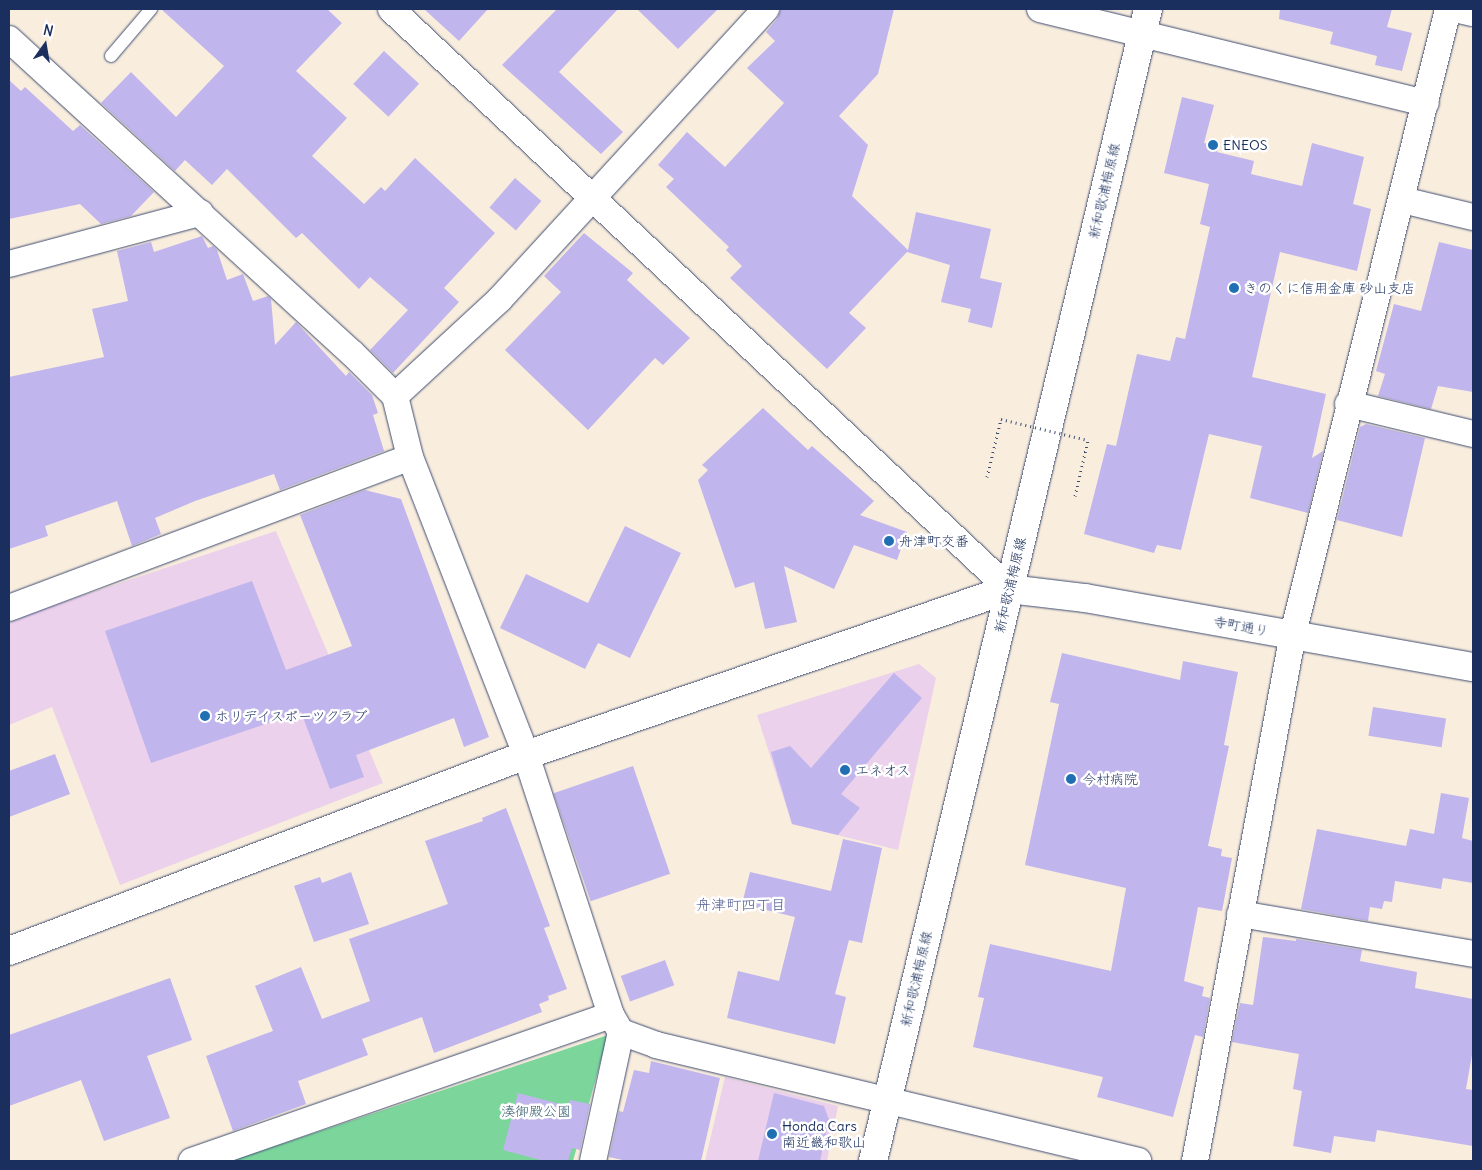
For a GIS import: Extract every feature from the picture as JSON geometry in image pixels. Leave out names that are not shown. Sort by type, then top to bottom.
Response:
[{"type":"street","points":[[9,951],[526,755],[1009,589],[390,9]]},
{"type":"street","points":[[395,396],[500,299],[766,9]]},
{"type":"street","points":[[1040,9],[1142,36],[1426,103]]},
{"type":"street","name":"新和歌浦梅原線","points":[[873,1161],[1148,9]]},
{"type":"street","points":[[1195,1161],[1293,634],[1348,404],[1402,200],[1448,9]]},
{"type":"street","points":[[1455,9],[1473,13]]},
{"type":"street","points":[[9,39],[200,213],[395,396],[410,457],[526,755],[616,1024],[593,1161]]},
{"type":"street","points":[[1402,200],[1473,217]]},
{"type":"street","points":[[9,264],[200,213]]},
{"type":"street","points":[[1348,404],[1473,434]]},
{"type":"street","points":[[9,608],[410,457]]},
{"type":"street","name":"寺町通り","points":[[1009,589],[1086,598],[1473,666]]},
{"type":"street","points":[[1240,914],[1473,954]]},
{"type":"street","points":[[192,1161],[616,1024],[656,1045],[1138,1161]]},
{"type":"lane","points":[[112,56],[151,9]]},
{"type":"path","points":[[987,477],[1001,419],[1088,440],[1075,496]]},
{"type":"shaded area","name":"ホリデイスポーツクラブ","points":[[276,531],[383,783],[120,885],[52,707],[9,725],[9,620]]},
{"type":"shaded area","name":"エネオス","points":[[919,664],[936,678],[898,850],[792,824],[757,715]]},
{"type":"shaded area","name":"Honda Cars 南近畿和歌山","points":[[725,1077],[838,1106],[827,1161],[705,1161]]},
{"type":"green space","name":"湊御殿公園","points":[[608,1035],[573,1161],[231,1161]]},
{"type":"building","points":[[161,9],[327,9],[342,23],[296,71],[347,118],[312,156],[364,204],[381,187],[385,191],[415,158],[495,233],[444,288],[459,302],[393,373],[370,350],[408,310],[370,277],[359,289],[302,233],[296,238],[227,169],[212,185],[185,160],[175,171],[101,103],[131,72],[176,117],[224,66]]},
{"type":"building","points":[[424,9],[488,9],[459,41]]},
{"type":"building","points":[[557,9],[618,9],[559,72],[623,132],[601,154],[502,65]]},
{"type":"building","points":[[637,9],[718,9],[678,49]]},
{"type":"building","points":[[781,9],[894,9],[878,74],[839,116],[868,145],[852,196],[908,250],[916,212],[991,229],[980,278],[1002,283],[992,328],[968,322],[971,309],[941,302],[950,265],[907,252],[849,313],[866,328],[827,369],[730,278],[742,266],[726,250],[729,247],[666,187],[674,179],[658,165],[687,132],[725,167],[784,103],[747,68],[775,41],[766,32],[777,19]]},
{"type":"building","points":[[1280,9],[1392,9],[1387,27],[1412,33],[1402,71],[1375,65],[1377,56],[1330,44],[1333,32],[1279,19]]},
{"type":"building","points":[[384,51],[419,84],[388,117],[353,84]]},
{"type":"building","points":[[9,80],[21,91],[25,87],[73,131],[80,125],[154,192],[131,216],[101,224],[80,204],[9,219]]},
{"type":"building","points":[[1182,97],[1214,105],[1204,143],[1219,146],[1217,152],[1254,161],[1251,174],[1302,186],[1312,143],[1364,157],[1353,204],[1371,209],[1357,271],[1280,252],[1252,377],[1326,394],[1312,458],[1323,451],[1308,513],[1250,498],[1262,446],[1209,434],[1181,550],[1157,545],[1154,553],[1084,534],[1107,444],[1116,446],[1137,354],[1170,361],[1176,337],[1185,339],[1210,227],[1200,224],[1209,184],[1164,173]]},
{"type":"building","points":[[515,178],[541,201],[516,230],[489,207]]},
{"type":"building","points":[[584,233],[633,273],[627,280],[690,338],[663,365],[655,358],[588,430],[505,350],[561,292],[544,276]]},
{"type":"building","points":[[202,236],[208,248],[213,246],[217,250],[227,280],[243,274],[253,301],[268,296],[271,299],[275,345],[296,322],[346,376],[349,372],[372,395],[378,413],[373,415],[384,451],[280,490],[274,474],[195,501],[155,518],[161,534],[132,546],[117,501],[45,526],[48,536],[9,549],[9,377],[104,357],[92,309],[128,301],[117,251],[151,242],[154,252]]},
{"type":"building","points":[[1439,242],[1473,250],[1473,392],[1438,386],[1431,409],[1378,396],[1385,374],[1376,371],[1394,304],[1421,311]]},
{"type":"building","points":[[763,408],[808,450],[812,446],[874,501],[860,515],[907,532],[897,560],[854,545],[834,589],[784,566],[797,622],[765,629],[754,582],[735,588],[698,480],[708,470],[702,465]]},
{"type":"building","points":[[1366,424],[1425,438],[1402,537],[1337,520],[1360,427]]},
{"type":"building","points":[[365,490],[401,499],[489,737],[464,747],[454,718],[356,755],[364,777],[330,789],[301,712],[151,763],[105,631],[252,581],[286,670],[352,646],[300,515]]},
{"type":"building","points":[[625,526],[681,553],[630,658],[598,643],[585,669],[500,628],[526,574],[588,603]]},
{"type":"building","points":[[1062,653],[1180,680],[1183,661],[1238,672],[1224,745],[1229,746],[1208,846],[1222,849],[1221,856],[1232,858],[1222,911],[1198,907],[1184,981],[1204,987],[1202,996],[1210,998],[1203,1037],[1195,1035],[1173,1117],[1097,1097],[1103,1077],[973,1047],[984,998],[978,997],[990,944],[1111,971],[1126,888],[1025,865],[1059,704],[1050,702]]},
{"type":"building","points":[[894,673],[922,698],[841,794],[860,808],[838,835],[792,824],[771,752],[790,746],[811,768]]},
{"type":"building","points":[[1373,707],[1446,719],[1442,747],[1368,736]]},
{"type":"building","points":[[55,754],[70,794],[9,817],[9,771]]},
{"type":"building","points":[[633,766],[670,874],[591,901],[554,793]]},
{"type":"building","points":[[1441,793],[1469,798],[1462,838],[1473,841],[1473,883],[1443,878],[1441,889],[1395,881],[1392,902],[1384,901],[1382,909],[1370,907],[1368,921],[1301,909],[1317,829],[1406,846],[1410,829],[1434,834]]},
{"type":"building","points":[[506,808],[550,926],[544,928],[567,989],[548,996],[549,1000],[539,1004],[542,1012],[434,1053],[422,1017],[362,1039],[368,1055],[298,1081],[306,1104],[233,1131],[206,1056],[273,1031],[255,986],[301,967],[322,1019],[370,1001],[349,939],[448,904],[425,841],[483,821],[482,818]]},
{"type":"building","points":[[843,839],[882,848],[862,943],[849,940],[835,994],[846,997],[835,1044],[727,1018],[738,971],[779,981],[795,917],[742,904],[750,872],[831,891]]},
{"type":"building","points":[[351,872],[369,924],[314,942],[294,886],[320,877],[322,883]]},
{"type":"building","points":[[1263,937],[1296,941],[1296,939],[1362,950],[1360,961],[1417,972],[1415,988],[1473,999],[1473,1049],[1466,1089],[1473,1090],[1473,1146],[1377,1130],[1375,1142],[1334,1136],[1331,1153],[1293,1146],[1302,1091],[1293,1089],[1299,1054],[1232,1042],[1240,1003],[1253,1005]]},
{"type":"building","points":[[665,960],[674,985],[630,1001],[621,976]]},
{"type":"building","points":[[170,978],[192,1040],[147,1056],[170,1118],[104,1141],[81,1080],[9,1106],[9,1035]]},
{"type":"building","points":[[651,1061],[720,1078],[701,1161],[627,1161],[609,1157],[619,1111],[623,1112],[634,1070],[649,1073]]},
{"type":"building","points":[[518,1093],[568,1106],[570,1100],[590,1104],[580,1150],[572,1148],[568,1161],[544,1161],[503,1150]]},
{"type":"building","points":[[774,1093],[824,1106],[829,1120],[820,1161],[758,1161]]},
{"type":"place","name":"ENEOS","points":[[1213,145]]},
{"type":"place","name":"きのくに信用金庫 砂山支店","points":[[1234,288]]},
{"type":"place","name":"舟津町交番","points":[[889,541]]},
{"type":"place","name":"ホリデイスポーツクラブ","points":[[205,716]]},
{"type":"place","name":"エネオス","points":[[845,770]]},
{"type":"place","name":"今村病院","points":[[1071,779]]},
{"type":"place","name":"Honda Cars 南近畿和歌山","points":[[772,1134]]},
{"type":"district","name":"舟津町四丁目","points":[[741,905]]}]
